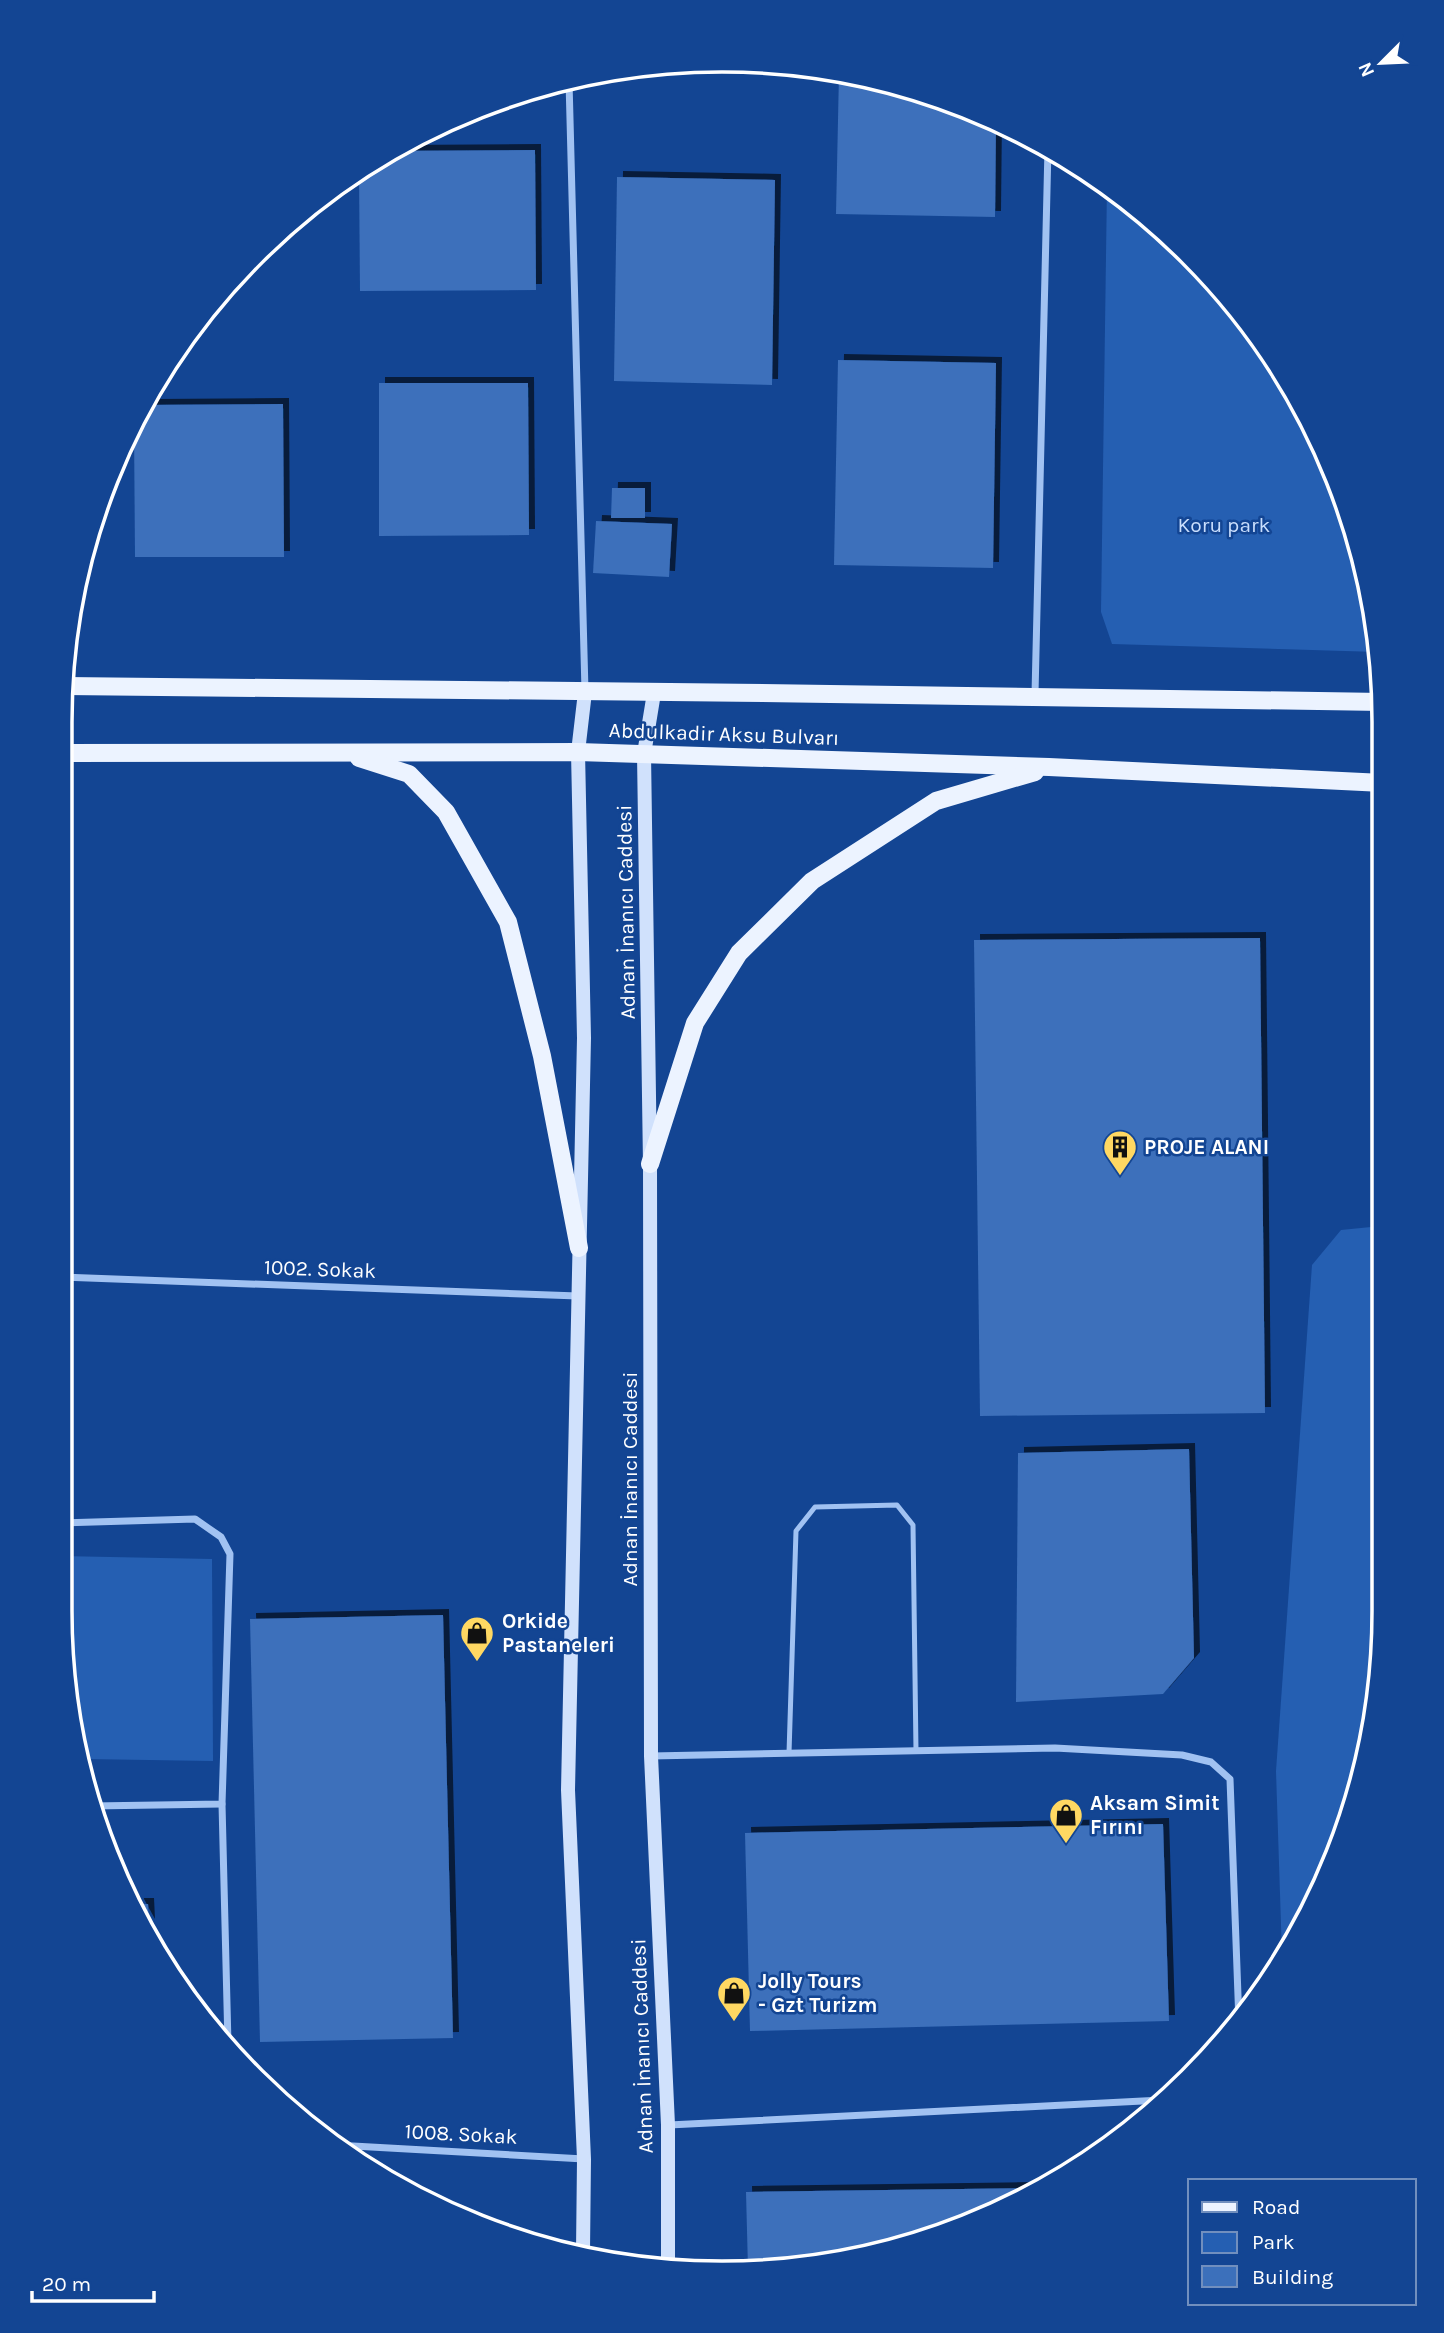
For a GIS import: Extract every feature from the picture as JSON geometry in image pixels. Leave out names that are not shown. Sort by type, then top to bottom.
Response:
[{"type":"main road","name":"Abdulkadir Aksu Bulvarı","points":[[73,686],[1035,695],[1372,702]]},
{"type":"main road","name":"Adnan İnanıcı Caddesi","points":[[583,2246],[584,2159],[568,1790],[584,1038],[578,752],[585,692]]},
{"type":"main road","name":"Adnan İnanıcı Caddesi","points":[[654,693],[644,754],[650,1164],[651,1756],[668,2125],[668,2259]]},
{"type":"main road","points":[[343,752],[409,774],[446,812],[508,922],[542,1056],[579,1248]]},
{"type":"main road","name":"Abdulkadir Aksu Bulvarı","points":[[72,753],[578,752],[1049,767],[1372,782]]},
{"type":"main road","points":[[650,1164],[695,1023],[739,953],[748,944],[812,881],[936,801],[1049,767]]},
{"type":"street","points":[[569,90],[585,692]]},
{"type":"street","points":[[1035,695],[1048,159]]},
{"type":"street","name":"1002. Sokak","points":[[72,1277],[578,1296]]},
{"type":"street","points":[[72,1523],[195,1519],[221,1538],[230,1554],[222,1804],[228,2034]]},
{"type":"street","points":[[651,1756],[1055,1748],[1182,1755],[1211,1762],[1230,1779],[1238,2006]]},
{"type":"street","points":[[102,1805],[222,1804]]},
{"type":"street","points":[[668,2125],[1150,2101]]},
{"type":"street","name":"1008. Sokak","points":[[353,2146],[584,2159]]},
{"type":"lane","points":[[789,1753],[796,1531],[815,1507],[883,1505],[897,1505],[913,1525],[916,1751]]},
{"type":"green space","name":"Koru park","points":[[1107,198],[1151,233],[1211,293],[1263,361],[1285,397],[1323,473],[1338,513],[1360,595],[1368,652],[1112,644],[1101,612]]},
{"type":"green space","points":[[1372,1227],[1371,1654],[1360,1738],[1338,1820],[1305,1899],[1282,1942],[1276,1771],[1312,1265],[1341,1230]]},
{"type":"green space","points":[[72,1556],[212,1559],[213,1761],[89,1759],[77,1696],[73,1654]]},
{"type":"building","points":[[839,82],[931,106],[996,132],[995,217],[836,214]]},
{"type":"building","points":[[535,150],[536,290],[360,291],[359,182],[412,151]]},
{"type":"building","points":[[617,177],[775,180],[772,385],[614,381]]},
{"type":"building","points":[[838,360],[996,363],[993,568],[834,565]]},
{"type":"building","points":[[379,383],[528,383],[529,535],[379,536]]},
{"type":"building","points":[[283,404],[284,557],[135,557],[134,445],[155,405]]},
{"type":"building","points":[[612,488],[645,488],[645,518],[611,518]]},
{"type":"building","points":[[596,521],[672,524],[669,577],[593,573]]},
{"type":"building","name":"PROJE ALANI","points":[[1260,938],[1265,1413],[980,1416],[974,940]]},
{"type":"building","points":[[1189,1449],[1194,1658],[1163,1694],[1016,1702],[1018,1453]]},
{"type":"building","points":[[443,1615],[453,2038],[260,2042],[250,1619]]},
{"type":"building","points":[[1163,1824],[1169,2021],[750,2031],[745,1833]]},
{"type":"building","points":[[142,1904],[148,1904],[149,1917]]},
{"type":"building","points":[[1021,2188],[971,2212],[890,2239],[807,2256],[748,2260],[746,2192]]},
{"type":"place","name":"PROJE ALANI","points":[[1120,1177]]},
{"type":"place","name":"Orkide Pastaneleri","points":[[477,1663]]},
{"type":"place","name":"Aksam Simit Fırını","points":[[1066,1845]]},
{"type":"place","name":"Jolly Tours - Gzt Turizm","points":[[734,2023]]}]
